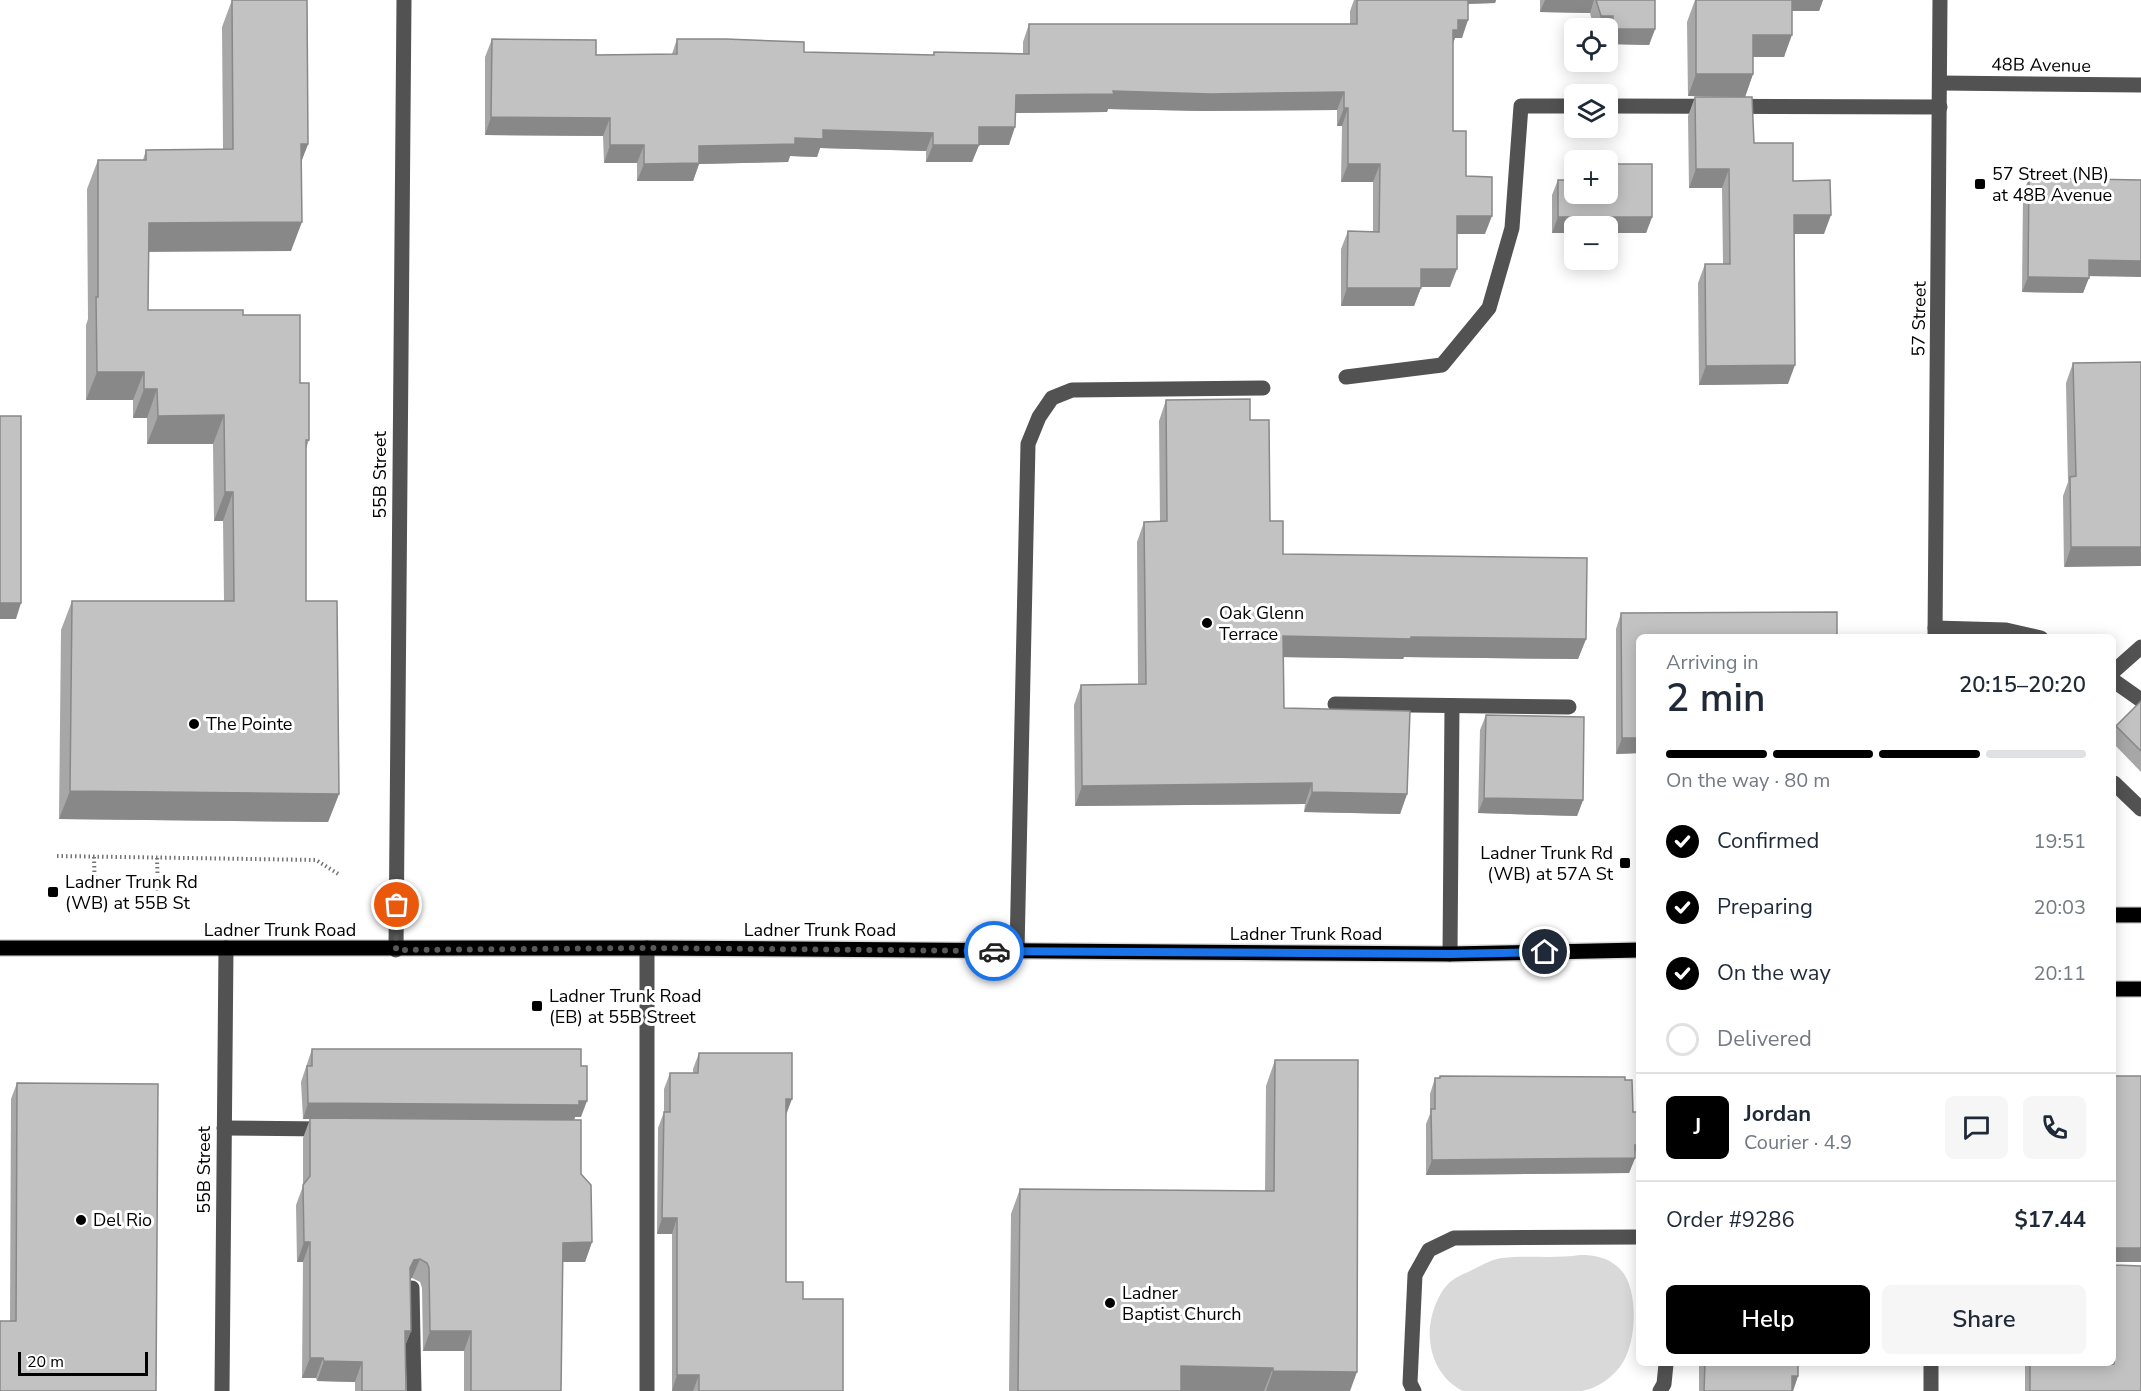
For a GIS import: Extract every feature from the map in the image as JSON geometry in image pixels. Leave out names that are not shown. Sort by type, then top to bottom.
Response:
[{"type":"main road","points":[[2116,915],[2141,915]]},
{"type":"main road","name":"Ladner Trunk Road","points":[[0,948],[396,950],[647,948],[1450,954],[1636,950]]},
{"type":"main road","points":[[2116,988],[2141,988]]},
{"type":"street","name":"55B Street","points":[[396,950],[404,0]]},
{"type":"street","name":"57 Street","points":[[1935,633],[1940,0]]},
{"type":"street","name":"48B Avenue","points":[[1940,83],[2141,85]]},
{"type":"street","points":[[1346,377],[1443,365],[1489,308],[1512,228],[1521,106],[1564,106]]},
{"type":"street","points":[[1618,106],[1940,107]]},
{"type":"street","points":[[1017,951],[1028,444],[1039,417],[1052,398],[1072,390],[1263,388]]},
{"type":"street","points":[[1935,633],[2006,630],[2024,634]]},
{"type":"street","points":[[2116,669],[2141,647]]},
{"type":"street","points":[[2116,682],[2141,700]]},
{"type":"street","points":[[1335,704],[1569,707]]},
{"type":"street","points":[[1450,954],[1452,706]]},
{"type":"street","points":[[2116,785],[2141,809]]},
{"type":"street","name":"55B Street","points":[[222,1391],[226,948]]},
{"type":"street","points":[[647,948],[647,1391]]},
{"type":"street","points":[[224,1128],[345,1129]]},
{"type":"street","points":[[1414,1391],[1410,1383],[1415,1275],[1429,1250],[1454,1238],[1636,1237]]},
{"type":"street","points":[[412,1288],[414,1391]]},
{"type":"street","points":[[1663,1389],[1666,1366]]},
{"type":"street","points":[[1931,1366],[1931,1391]]},
{"type":"path","points":[[57,856],[316,860],[340,875]]},
{"type":"path","points":[[94,857],[95,891]]},
{"type":"path","points":[[157,858],[158,892]]},
{"type":"shaded area","points":[[1596,1256],[1610,1261],[1619,1268],[1630,1287],[1634,1314],[1631,1341],[1623,1362],[1611,1377],[1582,1391],[1463,1391],[1444,1376],[1433,1355],[1430,1332],[1437,1302],[1448,1284],[1462,1275],[1499,1259]]},
{"type":"building","points":[[232,0],[307,0],[308,144],[301,144],[302,222],[149,223],[148,310],[243,310],[243,315],[300,315],[300,383],[309,383],[309,440],[306,440],[306,601],[337,601],[339,794],[70,791],[72,601],[234,601],[233,492],[225,492],[224,415],[158,416],[157,389],[144,389],[144,372],[97,372],[96,297],[98,297],[98,160],[146,160],[146,150],[233,149]]},
{"type":"building","points":[[1357,0],[1468,0],[1468,20],[1458,20],[1458,30],[1453,30],[1453,131],[1466,131],[1466,176],[1492,177],[1492,216],[1457,216],[1457,269],[1421,269],[1421,288],[1347,288],[1348,231],[1379,232],[1380,164],[1348,164],[1348,108],[1344,108],[1344,92],[1211,94],[1113,91],[1114,94],[1016,95],[1015,127],[979,127],[979,145],[933,145],[933,133],[823,130],[823,139],[795,138],[795,144],[699,146],[699,163],[644,164],[644,145],[610,145],[610,118],[491,117],[492,39],[596,40],[596,55],[677,54],[677,39],[804,42],[804,52],[934,55],[934,52],[1029,54],[1029,24],[1357,24]]},
{"type":"building","points":[[1596,0],[1655,0],[1655,29],[1618,29],[1618,18],[1601,16]]},
{"type":"building","points":[[1696,0],[1792,0],[1792,35],[1753,35],[1753,74],[1696,74]]},
{"type":"building","points":[[1695,97],[1752,97],[1754,143],[1793,143],[1793,181],[1830,180],[1831,215],[1794,215],[1795,365],[1706,366],[1705,264],[1730,264],[1729,169],[1696,169]]},
{"type":"building","points":[[1618,164],[1652,164],[1652,217],[1558,217],[1558,180],[1564,180],[1564,204],[1618,204]]},
{"type":"building","points":[[2029,178],[2141,180],[2141,261],[2089,260],[2089,278],[2028,277]]},
{"type":"building","points":[[2141,362],[2141,547],[2071,547],[2070,477],[2076,476],[2073,363]]},
{"type":"building","points":[[1250,399],[1250,420],[1269,420],[1270,521],[1283,521],[1283,554],[1587,558],[1586,639],[1283,636],[1284,708],[1410,711],[1407,794],[1312,792],[1312,783],[1082,786],[1081,685],[1146,684],[1144,522],[1167,521],[1166,400]]},
{"type":"building","points":[[0,416],[21,416],[21,603],[0,603]]},
{"type":"building","points":[[1837,612],[1837,634],[1636,634],[1636,738],[1622,738],[1621,613]]},
{"type":"building","points":[[2141,701],[2141,751],[2116,726]]},
{"type":"building","points":[[1486,715],[1584,717],[1583,800],[1484,798]]},
{"type":"building","points":[[312,1049],[581,1049],[581,1066],[587,1066],[587,1101],[579,1101],[579,1105],[308,1103],[307,1066],[312,1066]]},
{"type":"building","points":[[699,1053],[792,1053],[792,1099],[786,1099],[786,1282],[803,1282],[803,1299],[843,1299],[843,1391],[699,1391],[699,1375],[677,1375],[677,1218],[662,1218],[664,1112],[670,1112],[670,1073],[698,1073]]},
{"type":"building","points":[[1275,1060],[1358,1060],[1357,1372],[1273,1371],[1273,1368],[1181,1366],[1181,1391],[1018,1391],[1020,1189],[1274,1191]]},
{"type":"building","points":[[1440,1076],[1625,1077],[1625,1080],[1632,1080],[1633,1112],[1636,1112],[1635,1158],[1432,1160],[1431,1109],[1435,1109],[1435,1078],[1440,1078]]},
{"type":"building","points":[[2116,1076],[2141,1076],[2141,1248],[2116,1248]]},
{"type":"building","name":"Del Rio","points":[[17,1083],[158,1084],[156,1391],[0,1391],[0,1321],[16,1321]]},
{"type":"building","points":[[310,1118],[581,1120],[581,1174],[591,1185],[592,1242],[563,1243],[561,1391],[471,1391],[471,1331],[430,1331],[429,1268],[427,1263],[420,1259],[414,1260],[410,1268],[411,1331],[405,1331],[406,1391],[362,1391],[362,1362],[324,1361],[323,1358],[310,1358],[310,1242],[304,1242],[303,1185],[310,1176]]},
{"type":"building","points":[[2116,1265],[2141,1266],[2141,1391],[2030,1391],[2030,1366],[2116,1366]]},
{"type":"building","points":[[1705,1366],[1798,1366],[1798,1376],[1792,1376],[1792,1391],[1704,1391]]},
{"type":"way so far","points":[[397,905],[396,950],[647,948],[994,951]]},
{"type":"place","name":"57 Street (NB) at 48B Avenue","points":[[1980,184]]},
{"type":"place","name":"Oak Glenn Terrace","points":[[1207,623]]},
{"type":"place","name":"The Pointe","points":[[194,724]]},
{"type":"place","name":"Ladner Trunk Rd (WB) at 57A St","points":[[1625,863]]},
{"type":"place","name":"Ladner Trunk Rd (WB) at 55B St","points":[[53,892]]},
{"type":"place","name":"Ladner Trunk Road (EB) at 55B Street","points":[[537,1006]]},
{"type":"place","name":"Del Rio","points":[[81,1220]]},
{"type":"place","name":"Ladner Baptist Church","points":[[1110,1303]]},
{"type":"route","points":[[994,951],[1450,954],[1545,952]]}]
